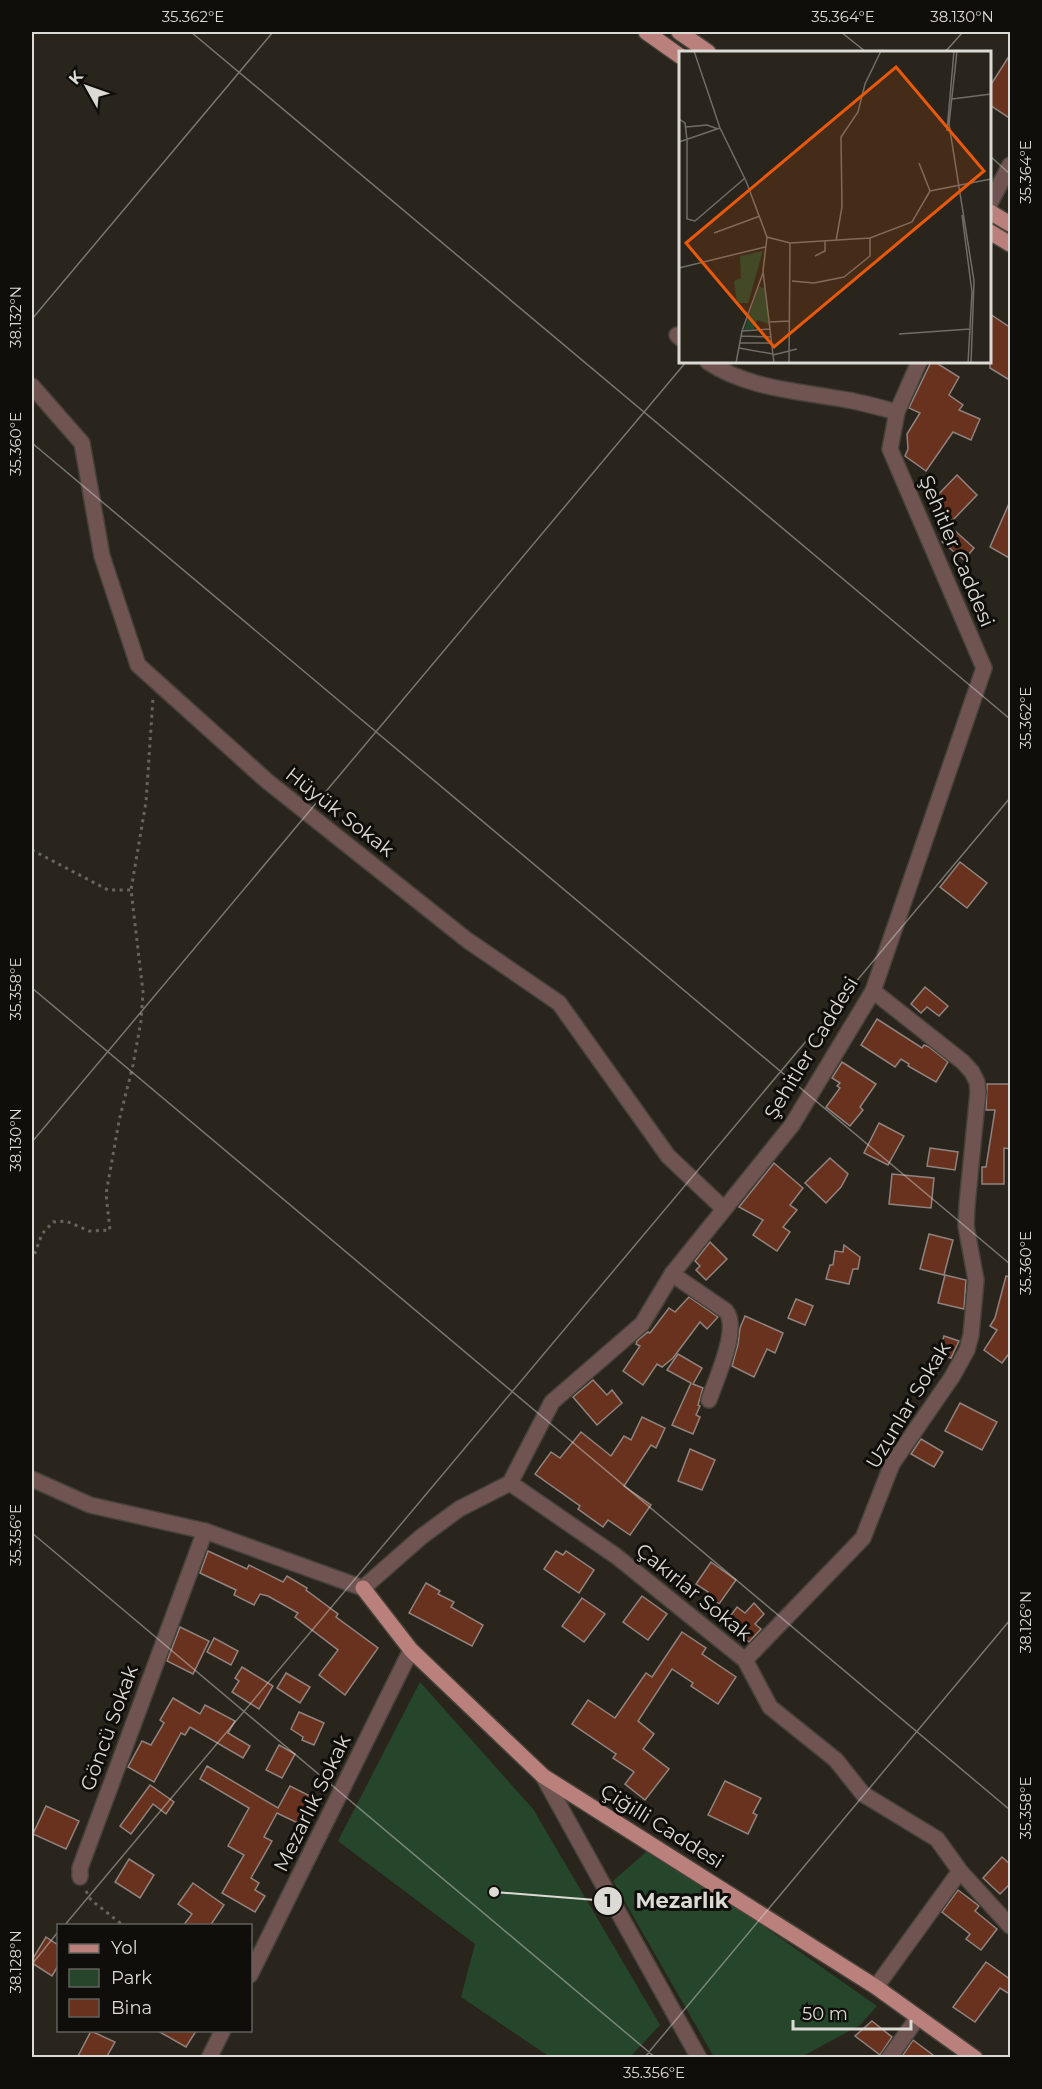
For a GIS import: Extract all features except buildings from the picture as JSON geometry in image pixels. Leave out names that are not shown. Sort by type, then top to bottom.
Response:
[{"type":"main road","points":[[646,32],[679,55]]},
{"type":"main road","points":[[679,32],[707,51]]},
{"type":"main road","points":[[991,213],[1011,224]]},
{"type":"main road","points":[[991,233],[1011,244]]},
{"type":"main road","name":"Çiğilli Caddesi","points":[[363,1588],[411,1650],[543,1776],[876,1987],[969,2056]]},
{"type":"street","points":[[991,200],[1011,165]]},
{"type":"street","points":[[710,363],[739,379],[812,395],[863,403],[897,412]]},
{"type":"street","name":"Şehitler Caddesi","points":[[510,1483],[552,1402],[642,1324],[672,1274],[792,1125],[873,991],[984,668],[890,449],[897,412],[919,363]]},
{"type":"street","name":"Hüyük Sokak","points":[[32,386],[82,443],[102,556],[138,665],[267,781],[467,940],[559,1003],[668,1156],[724,1209]]},
{"type":"street","name":"Uzunlar Sokak","points":[[745,1660],[863,1538],[892,1464],[962,1362],[971,1335],[976,1280],[966,1215],[978,1092],[977,1082],[963,1062],[873,991]]},
{"type":"street","points":[[672,1274],[730,1316],[729,1338],[709,1400]]},
{"type":"street","points":[[32,1479],[90,1504],[205,1531],[363,1588],[459,1509],[510,1483]]},
{"type":"street","name":"Çakırlar Sokak","points":[[510,1483],[616,1556],[745,1660],[770,1707],[836,1760],[864,1794],[938,1839],[960,1871],[1011,1926]]},
{"type":"street","name":"Göncü Sokak","points":[[80,1877],[80,1868],[205,1531]]},
{"type":"street","name":"Mezarlık Sokak","points":[[252,1971],[411,1650]]},
{"type":"street","points":[[543,1776],[699,2058]]},
{"type":"street","points":[[876,1987],[960,1871]]},
{"type":"street","points":[[889,2058],[918,2017]]},
{"type":"street","points":[[209,2058],[222,2032]]},
{"type":"path","points":[[32,1262],[42,1234],[53,1222],[66,1221],[89,1231],[110,1230],[106,1194],[141,1021],[143,992],[131,890],[146,802],[154,680]]},
{"type":"path","points":[[32,850],[108,890],[131,890]]},
{"type":"path","points":[[80,1877],[83,1888],[92,1900],[122,1924]]},
{"type":"green space","points":[[420,1682],[533,1809],[660,2025],[630,2057],[550,2057],[461,1997],[475,1944],[338,1841]]},
{"type":"green space","points":[[646,1852],[736,1907],[877,2006],[860,2025],[801,2057],[714,2057],[613,1881]]},
{"type":"place","name":"Mezarlık","points":[[494,1892]]}]
